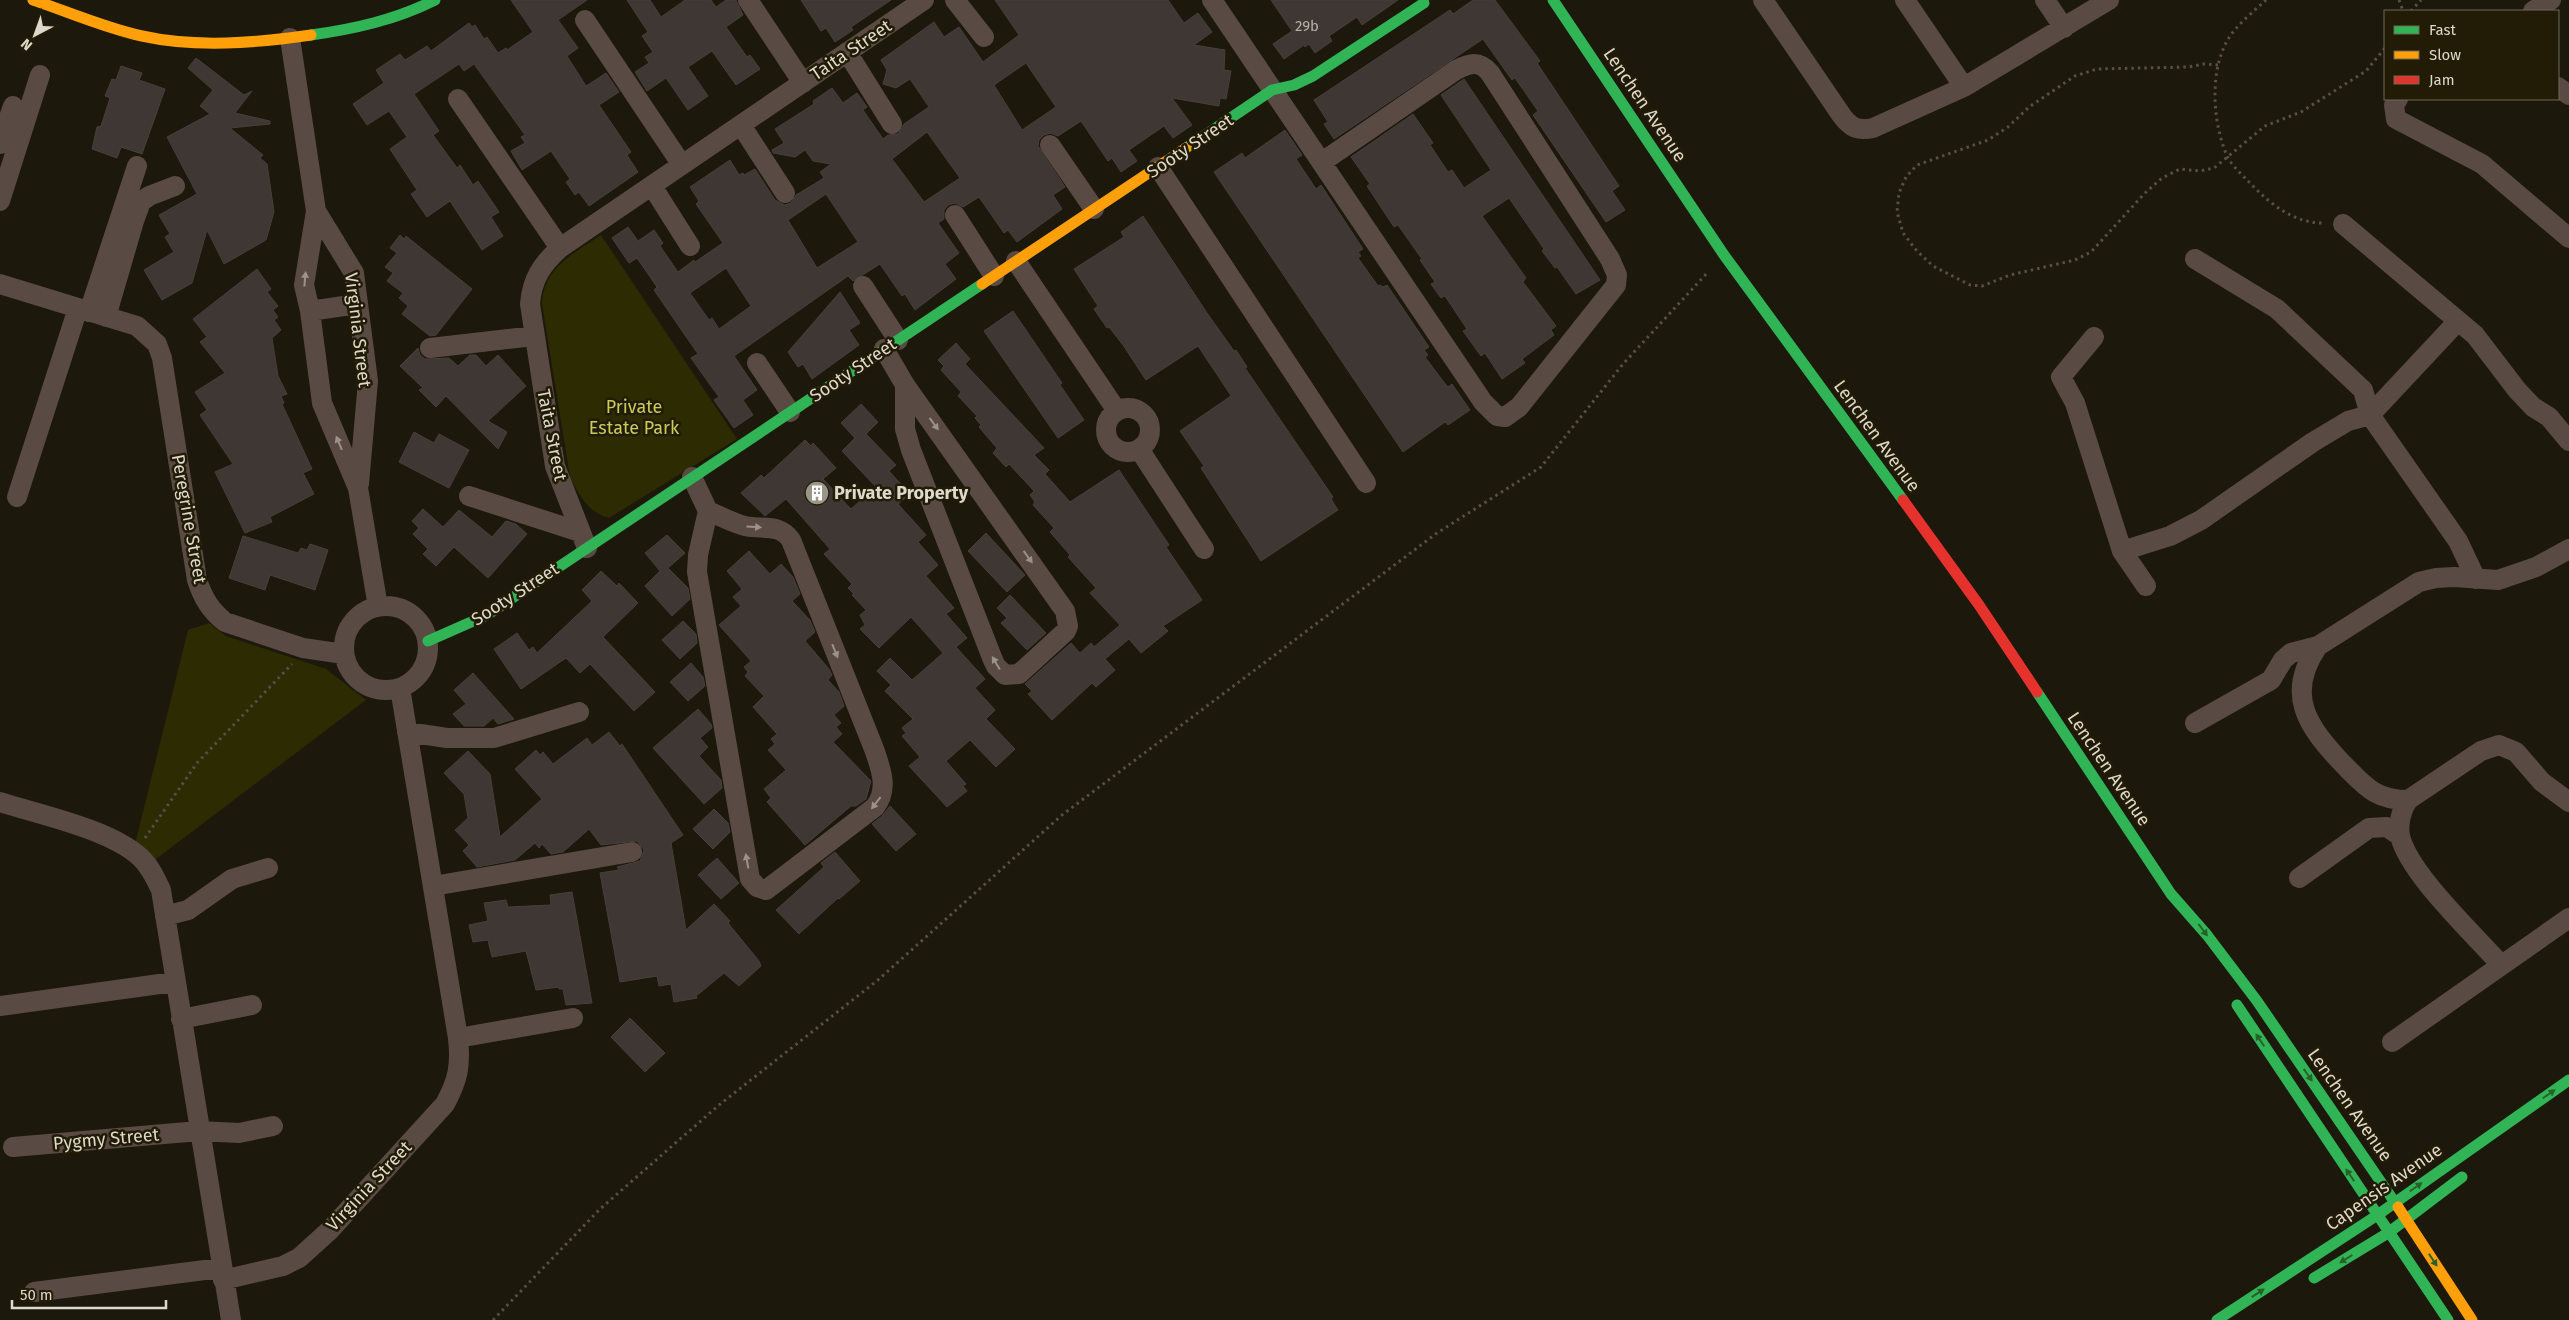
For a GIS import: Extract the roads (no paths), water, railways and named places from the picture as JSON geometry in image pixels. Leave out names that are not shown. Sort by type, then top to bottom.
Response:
[{"type":"street","points":[[33,0],[140,36],[190,43],[290,38],[384,21],[407,14],[435,0]]},
{"type":"street","name":"Taita Street","points":[[748,0],[803,83]]},
{"type":"street","name":"Taita Street","points":[[583,540],[555,466],[534,336],[530,304],[531,290],[541,269],[560,248],[924,0]]},
{"type":"street","points":[[955,0],[984,37]]},
{"type":"street","points":[[1212,0],[1484,402],[1497,416],[1505,417],[1519,407],[1616,285],[1616,275],[1610,259],[1490,73],[1482,65],[1470,64],[1456,70],[1322,162]]},
{"type":"street","name":"Lenchen Avenue","points":[[1553,0],[1724,255],[1979,605],[2171,894],[2196,921],[2238,977],[2396,1202],[2472,1320]]},
{"type":"street","points":[[1763,0],[1842,116],[1856,130],[1873,128],[1964,87],[2109,0]]},
{"type":"street","points":[[1905,0],[1964,87]]},
{"type":"street","points":[[2044,0],[2064,28]]},
{"type":"street","points":[[2535,10],[2551,0]]},
{"type":"street","name":"Sooty Street","points":[[428,642],[478,620],[583,540],[692,478],[1272,90],[1294,85],[1313,76],[1424,3]]},
{"type":"street","points":[[585,20],[682,166]]},
{"type":"street","name":"Virginia Street","points":[[290,38],[316,211],[304,284],[310,311],[322,403],[358,488],[378,607]]},
{"type":"street","points":[[847,52],[892,124]]},
{"type":"street","points":[[0,201],[40,75]]},
{"type":"street","points":[[458,99],[560,248]]},
{"type":"street","points":[[2397,100],[2394,106],[2396,120],[2482,164],[2569,238]]},
{"type":"street","points":[[0,144],[12,106]]},
{"type":"street","points":[[741,125],[785,192]]},
{"type":"street","points":[[1050,145],[1094,209]]},
{"type":"street","points":[[91,312],[137,166]]},
{"type":"street","points":[[1158,167],[1366,482]]},
{"type":"street","points":[[17,497],[91,312],[141,202],[149,196],[175,186]]},
{"type":"street","points":[[652,186],[690,246]]},
{"type":"street","name":"Virginia Street","points":[[316,211],[354,273],[368,381],[358,488]]},
{"type":"street","points":[[955,215],[994,276]]},
{"type":"street","points":[[2343,224],[2475,335],[2517,390],[2533,407],[2549,417],[2569,441]]},
{"type":"street","points":[[2194,259],[2277,309],[2363,390],[2370,415],[2458,541],[2476,580]]},
{"type":"street","points":[[1016,261],[1117,411]]},
{"type":"street","name":"Peregrine Street","points":[[0,284],[128,322],[144,330],[157,344],[162,358],[197,580],[204,599],[215,614],[226,622],[303,648],[344,654]]},
{"type":"street","points":[[863,286],[891,345],[905,385],[1065,611],[1068,626],[1066,632],[1019,674],[1010,676],[1001,672],[996,666],[989,650],[911,450],[905,429],[905,385]]},
{"type":"street","points":[[310,311],[357,304]]},
{"type":"street","points":[[2122,551],[2170,536],[2201,520],[2313,442],[2348,421],[2370,415],[2458,321]]},
{"type":"street","points":[[430,348],[534,336]]},
{"type":"street","points":[[2094,338],[2061,377],[2075,402],[2122,551],[2146,586]]},
{"type":"street","points":[[757,363],[790,412]]},
{"type":"street","points":[[1132,409],[1145,416],[1150,431],[1145,445],[1139,450],[1132,452],[1117,449],[1107,438],[1108,423],[1117,411],[1132,409]]},
{"type":"street","points":[[1139,450],[1204,548]]},
{"type":"street","points":[[692,478],[708,511],[698,555],[697,572],[750,879],[756,887],[766,890],[874,807],[882,794],[882,777],[874,749],[792,540],[785,532],[776,528],[744,526],[708,511]]},
{"type":"street","points":[[470,496],[583,540]]},
{"type":"street","points":[[2195,723],[2271,680],[2283,660],[2291,653],[2318,646],[2419,582],[2436,578],[2498,580],[2514,576],[2569,549]]},
{"type":"street","points":[[386,605],[401,608],[413,615],[423,627],[428,642],[428,656],[422,670],[413,681],[400,688],[385,690],[370,687],[358,679],[349,667],[344,654],[345,639],[350,626],[360,614],[378,607],[386,605]]},
{"type":"street","points":[[2318,646],[2305,668],[2302,692],[2305,716],[2322,742],[2368,789],[2380,796],[2393,800],[2408,800]]},
{"type":"street","points":[[2271,680],[2287,682],[2302,692]]},
{"type":"street","name":"Virginia Street","points":[[221,1274],[283,1266],[298,1258],[330,1230],[445,1104],[458,1080],[460,1057],[458,1038],[400,688]]},
{"type":"street","points":[[408,732],[447,738],[494,738],[579,712]]},
{"type":"street","points":[[2501,965],[2417,872],[2400,836],[2400,820],[2403,808],[2408,800],[2481,751],[2499,745],[2516,752],[2542,782],[2569,802]]},
{"type":"street","points":[[2298,878],[2368,828],[2373,820],[2376,805],[2368,789]]},
{"type":"street","points":[[0,802],[115,841],[142,859],[157,880],[161,890],[174,982],[230,1320]]},
{"type":"street","points":[[2368,828],[2387,827],[2400,836]]},
{"type":"street","points":[[434,893],[632,852]]},
{"type":"street","points":[[165,916],[188,910],[232,879],[268,868]]},
{"type":"street","points":[[434,893],[576,876]]},
{"type":"street","name":"Lenchen Avenue","points":[[2171,894],[2186,930]]},
{"type":"street","points":[[2392,1042],[2569,918]]},
{"type":"street","points":[[0,1006],[174,982]]},
{"type":"street","points":[[2230,994],[2376,1216],[2448,1320]]},
{"type":"street","points":[[181,1019],[252,1005]]},
{"type":"street","points":[[458,1038],[573,1018]]},
{"type":"street","name":"Capensis Avenue","points":[[2217,1320],[2376,1216],[2569,1080]]},
{"type":"street","name":"Pygmy Street","points":[[13,1148],[198,1131],[239,1133],[273,1126]]},
{"type":"street","name":"Capensis Avenue","points":[[2305,1284],[2388,1233],[2469,1172]]},
{"type":"street","points":[[34,1292],[221,1274]]},
{"type":"place","name":"Private Property","points":[[817,493]]},
{"type":"park label","name":"Private Estate Park","points":[[634,417]]}]
